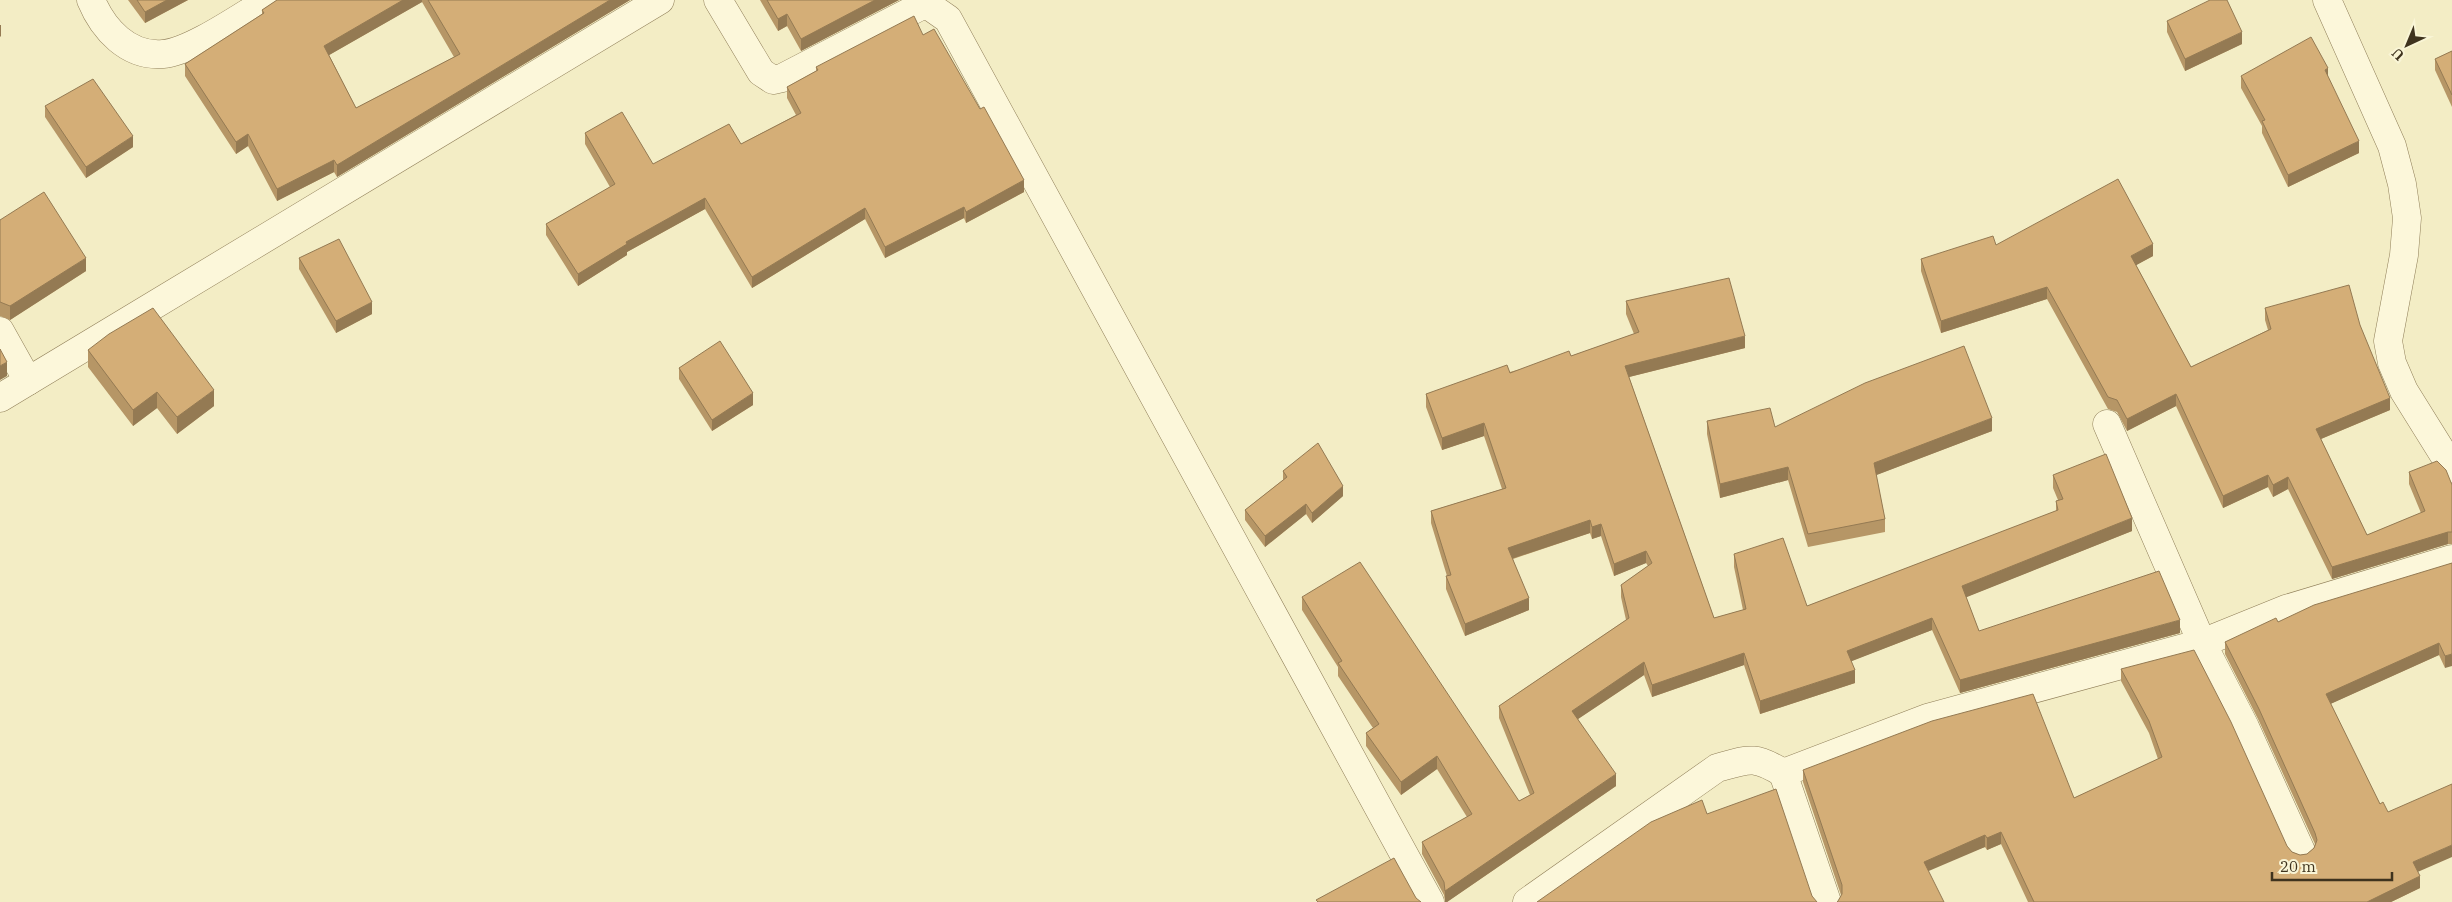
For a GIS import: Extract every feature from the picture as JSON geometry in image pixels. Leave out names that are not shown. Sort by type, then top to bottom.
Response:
[{"type":"street","points":[[91,0],[110,34],[135,49],[163,54],[189,46],[269,0]]},
{"type":"street","points":[[0,398],[660,0]]},
{"type":"street","points":[[2327,0],[2392,146],[2402,184],[2407,218],[2404,255],[2388,340],[2392,364],[2404,391],[2452,468]]},
{"type":"street","points":[[728,3],[761,72],[773,80],[782,78],[919,7],[928,6],[948,19],[1430,902]]},
{"type":"street","points":[[0,331],[28,381]]},
{"type":"street","points":[[2106,424],[2202,642],[2245,727],[2301,851]]},
{"type":"street","points":[[1783,773],[1928,718],[2202,642],[2286,609],[2452,558]]},
{"type":"street","points":[[1528,902],[1717,768],[1743,761],[1763,761],[1783,773],[1827,902]]},
{"type":"building","points":[[137,0],[167,0],[145,12]]},
{"type":"building","points":[[277,0],[403,0],[324,46],[356,108],[460,54],[428,0],[610,0],[337,165],[334,160],[277,189],[248,134],[236,142],[185,64],[264,13],[262,10]]},
{"type":"building","points":[[767,0],[875,0],[801,39],[787,14],[778,19]]},
{"type":"building","points":[[2210,0],[2227,0],[2242,32],[2185,59],[2167,21]]},
{"type":"building","points":[[914,16],[923,35],[934,29],[980,109],[984,107],[1024,180],[966,212],[964,207],[885,247],[865,208],[752,277],[705,198],[626,242],[627,244],[578,274],[546,224],[615,184],[585,133],[622,112],[653,164],[729,124],[741,144],[801,113],[787,87],[818,70],[816,67]]},
{"type":"building","points":[[2311,37],[2328,68],[2325,70],[2359,141],[2288,175],[2262,121],[2265,120],[2241,76]]},
{"type":"building","points":[[2452,51],[2452,95],[2435,59]]},
{"type":"building","points":[[93,79],[133,136],[86,167],[45,106]]},
{"type":"building","points":[[2118,179],[2153,244],[2131,256],[2191,367],[2271,329],[2265,308],[2349,285],[2360,325],[2390,398],[2316,429],[2367,535],[2425,511],[2409,472],[2437,461],[2446,470],[2452,485],[2452,532],[2332,567],[2288,477],[2273,485],[2268,475],[2223,496],[2176,394],[2127,419],[2117,400],[2108,397],[2047,287],[1941,321],[1921,259],[1993,236],[1996,245]]},
{"type":"building","points":[[44,192],[86,258],[10,306],[0,302],[0,220]]},
{"type":"building","points":[[339,239],[372,302],[336,321],[299,258]]},
{"type":"building","points":[[1729,278],[1745,336],[1625,366],[1714,618],[1746,609],[1734,554],[1783,538],[1807,606],[2058,510],[2056,501],[2063,499],[2053,475],[2106,454],[2132,518],[1962,586],[1979,631],[2159,571],[2180,620],[1960,680],[1932,618],[1847,651],[1855,670],[1760,701],[1744,653],[1652,685],[1644,662],[1572,711],[1616,774],[1445,891],[1444,882],[1422,842],[1472,814],[1437,756],[1401,782],[1366,733],[1379,724],[1338,663],[1342,661],[1302,597],[1360,562],[1519,801],[1534,793],[1499,706],[1629,618],[1621,585],[1652,563],[1646,551],[1614,564],[1601,524],[1592,527],[1590,520],[1508,548],[1529,598],[1465,624],[1446,576],[1451,575],[1431,511],[1506,488],[1484,423],[1442,438],[1426,394],[1507,365],[1510,373],[1569,351],[1571,356],[1639,332],[1626,301]]},
{"type":"building","points":[[153,308],[214,390],[177,417],[157,392],[133,410],[88,350],[109,334]]},
{"type":"building","points":[[720,341],[753,393],[712,420],[679,368]]},
{"type":"building","points":[[1964,346],[1992,418],[1874,463],[1885,519],[1808,534],[1788,467],[1720,484],[1707,421],[1770,408],[1775,427],[1865,383]]},
{"type":"building","points":[[0,349],[7,362],[0,366]]},
{"type":"building","points":[[1318,443],[1343,486],[1312,513],[1306,504],[1265,536],[1245,510],[1287,477],[1283,471]]},
{"type":"building","points":[[2452,563],[2452,654],[2445,656],[2439,643],[2326,694],[2380,804],[2383,802],[2388,812],[2452,784],[2452,845],[2413,862],[2420,876],[2367,902],[2034,902],[2001,832],[1987,838],[1985,835],[1924,862],[1944,902],[1837,902],[1842,894],[1842,885],[1803,770],[1932,721],[2033,694],[2074,798],[2162,757],[2149,721],[2121,669],[2194,650],[2231,722],[2287,846],[2292,852],[2300,855],[2307,854],[2314,848],[2317,840],[2315,833],[2259,709],[2225,642],[2276,618],[2278,622],[2314,605]]},
{"type":"building","points":[[1776,789],[1812,896],[1817,902],[1537,902],[1651,822],[1702,800],[1707,814]]},
{"type":"building","points":[[1394,858],[1416,898],[1421,902],[1318,902],[1316,900]]}]
